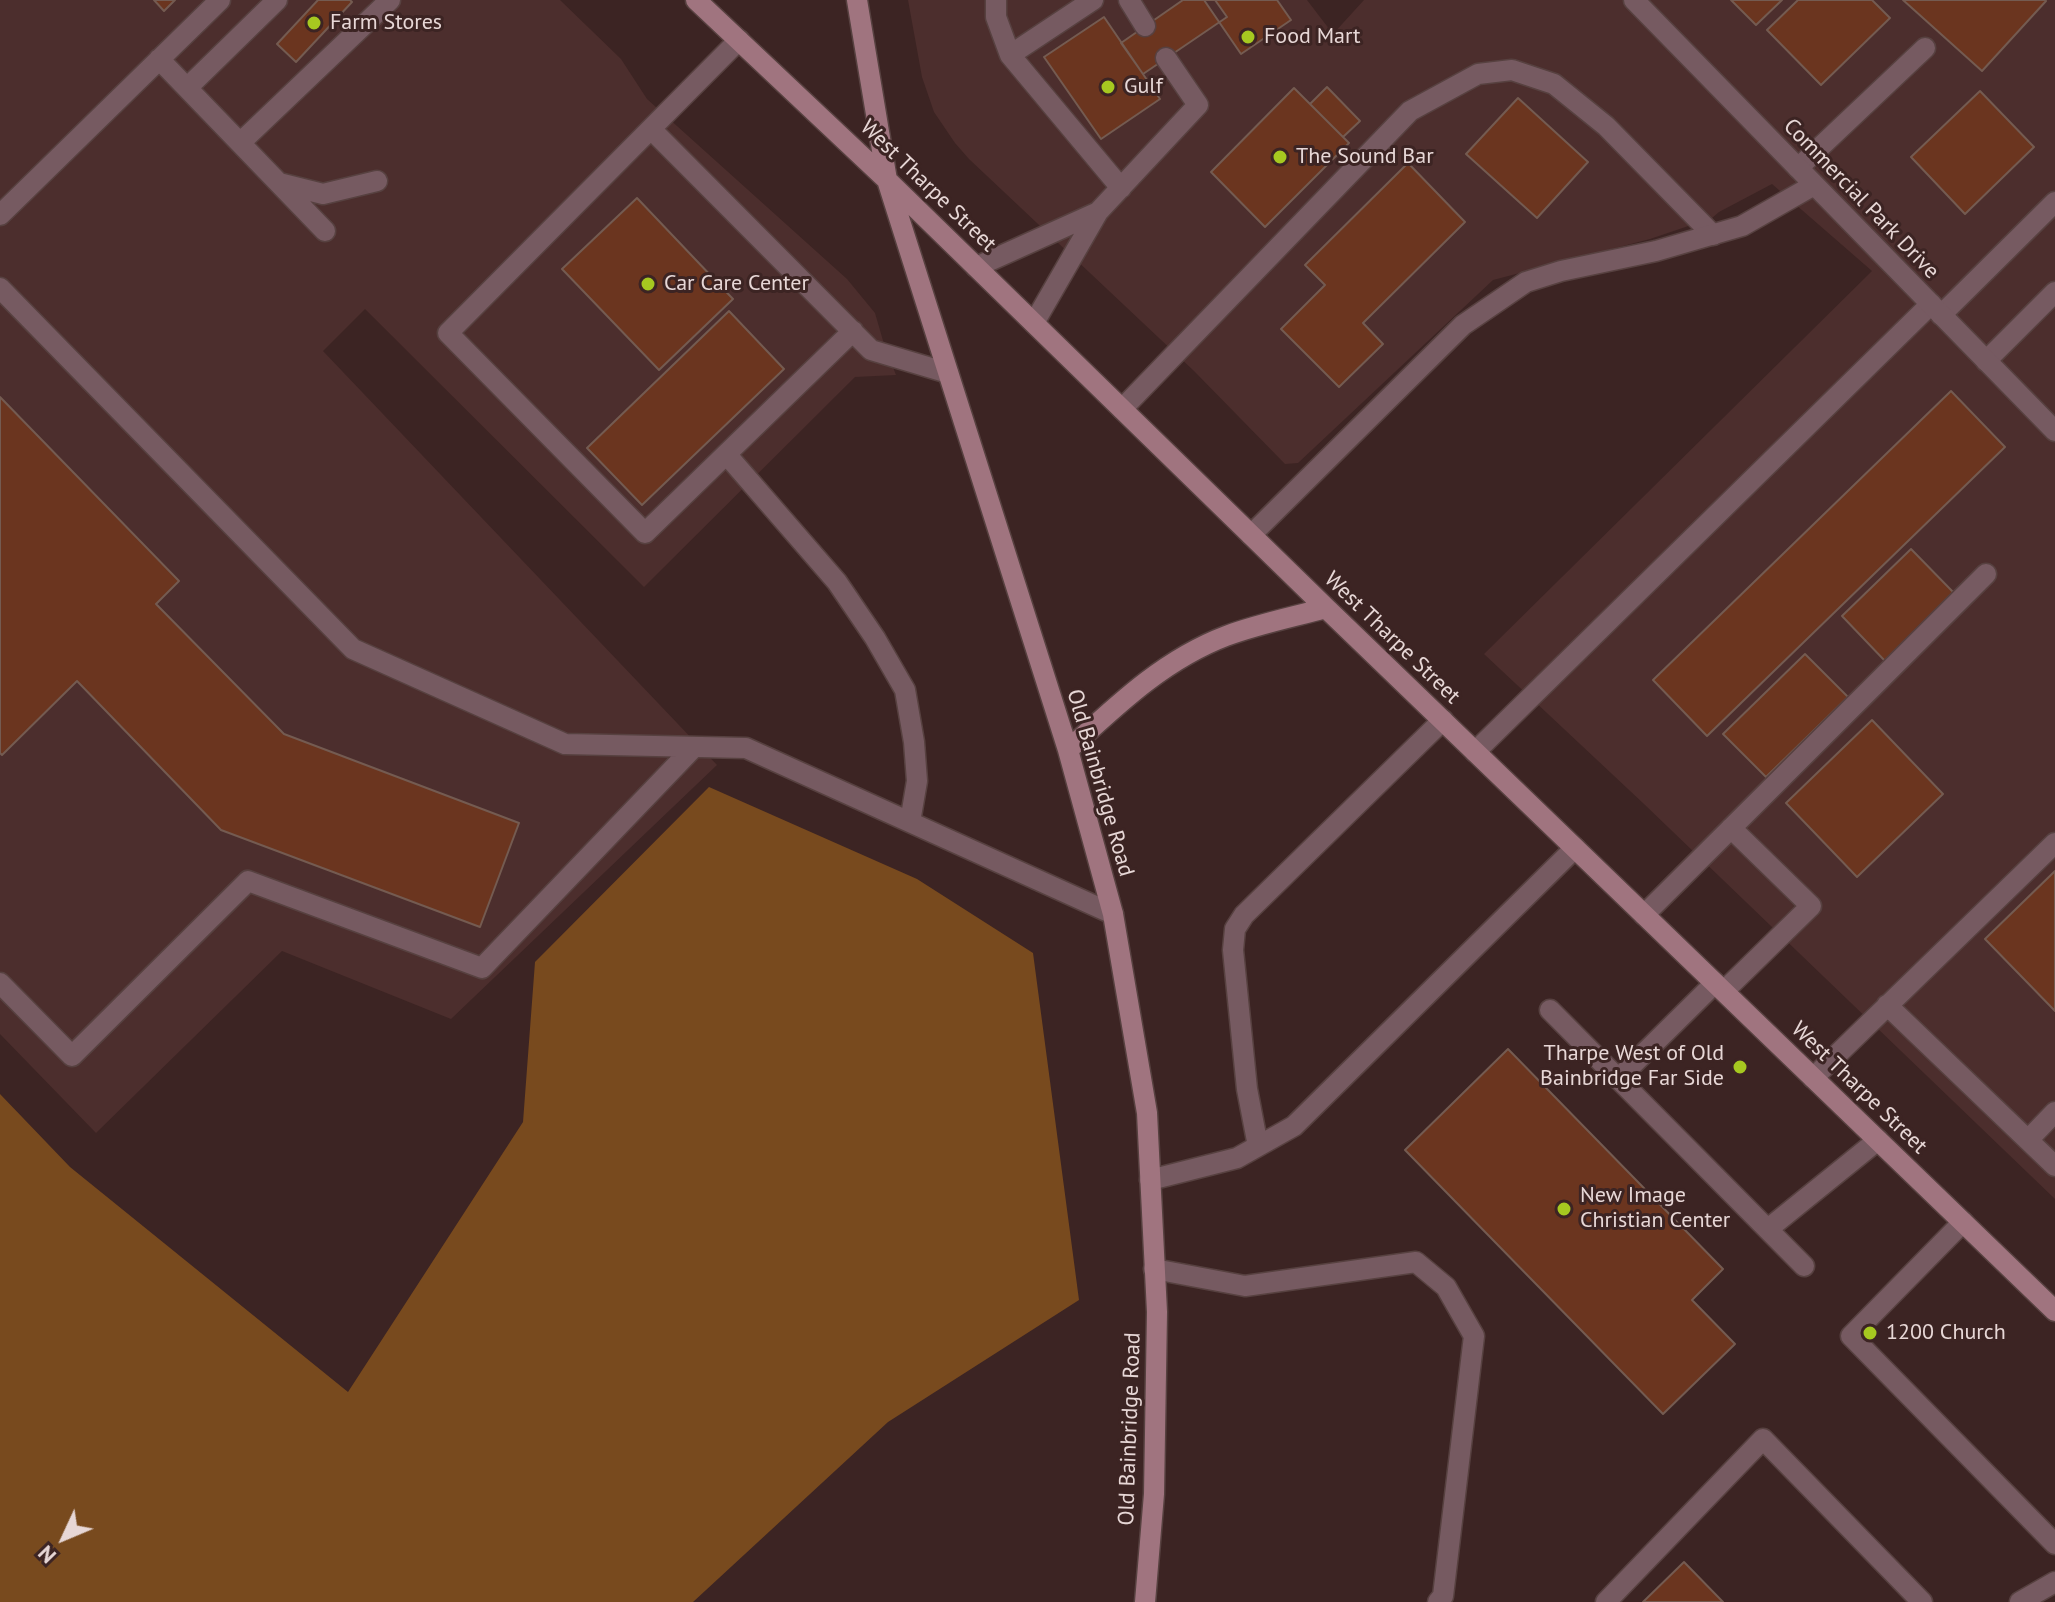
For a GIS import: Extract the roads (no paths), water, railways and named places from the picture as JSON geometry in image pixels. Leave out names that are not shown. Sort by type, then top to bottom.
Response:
[{"type":"main road","name":"West Tharpe Street","points":[[696,0],[887,180],[2055,1311]]},
{"type":"main road","name":"Old Bainbridge Road","points":[[857,0],[887,180],[1068,750],[1113,914],[1147,1113],[1157,1312],[1154,1494],[1145,1602]]},
{"type":"main road","points":[[1068,750],[1135,689],[1178,659],[1226,636],[1326,608]]},
{"type":"street","points":[[0,215],[220,0]]},
{"type":"street","points":[[187,88],[277,0]]},
{"type":"street","points":[[240,143],[390,0]]},
{"type":"street","points":[[996,0],[996,17],[1010,55],[1121,188]]},
{"type":"street","points":[[1010,55],[1093,0]]},
{"type":"street","points":[[1129,0],[1145,26]]},
{"type":"street","name":"Commercial Park Drive","points":[[1634,0],[2055,431]]},
{"type":"street","points":[[739,40],[448,333],[645,533],[853,331]]},
{"type":"street","points":[[1798,168],[1925,48]]},
{"type":"street","points":[[1034,323],[1098,212],[1198,105],[1166,58]]},
{"type":"street","points":[[159,59],[325,231]]},
{"type":"street","points":[[1122,409],[1410,111],[1478,74],[1512,70],[1554,84],[1606,126],[1713,235]]},
{"type":"street","points":[[651,129],[871,350],[948,373]]},
{"type":"street","points":[[279,183],[323,194],[377,181]]},
{"type":"street","points":[[1251,535],[1463,325],[1526,282],[1742,226],[1814,185]]},
{"type":"street","points":[[1475,752],[1936,310],[2055,202]]},
{"type":"street","points":[[976,267],[1098,212]]},
{"type":"street","points":[[0,288],[353,649],[565,744],[746,748],[1113,914]]},
{"type":"street","points":[[1986,361],[2055,292]]},
{"type":"street","points":[[727,455],[837,582],[905,690],[917,781],[910,822]]},
{"type":"street","points":[[1644,915],[1986,574]]},
{"type":"street","points":[[1258,1146],[1247,1089],[1233,950],[1235,929],[1244,915],[1443,720]]},
{"type":"street","points":[[0,983],[72,1056],[248,881],[482,968],[694,747]]},
{"type":"street","points":[[1618,1079],[1811,906],[1731,828]]},
{"type":"street","points":[[1813,1078],[2055,843]]},
{"type":"street","points":[[1150,1180],[1237,1158],[1294,1126],[1575,848]]},
{"type":"street","points":[[1887,1005],[2055,1166]]},
{"type":"street","points":[[1550,1010],[1804,1266]]},
{"type":"street","points":[[2028,1140],[2055,1112]]},
{"type":"street","points":[[1768,1229],[1878,1140]]},
{"type":"street","points":[[1963,1222],[1851,1336],[2055,1544]]},
{"type":"street","points":[[1154,1269],[1245,1286],[1416,1262],[1446,1287],[1474,1336],[1443,1596],[1438,1602]]},
{"type":"street","points":[[1606,1602],[1763,1439],[1922,1602]]},
{"type":"street","points":[[2020,1602],[2055,1582]]},
{"type":"place","name":"Farm Stores","points":[[314,23]]},
{"type":"place","name":"Food Mart","points":[[1248,37]]},
{"type":"place","name":"Gulf","points":[[1108,87]]},
{"type":"place","name":"The Sound Bar","points":[[1280,157]]},
{"type":"place","name":"Car Care Center","points":[[648,284]]},
{"type":"place","name":"Tharpe West of Old Bainbridge Far Side","points":[[1740,1067]]},
{"type":"place","name":"New Image Christian Center","points":[[1564,1209]]},
{"type":"place","name":"1200 Church","points":[[1870,1333]]}]
